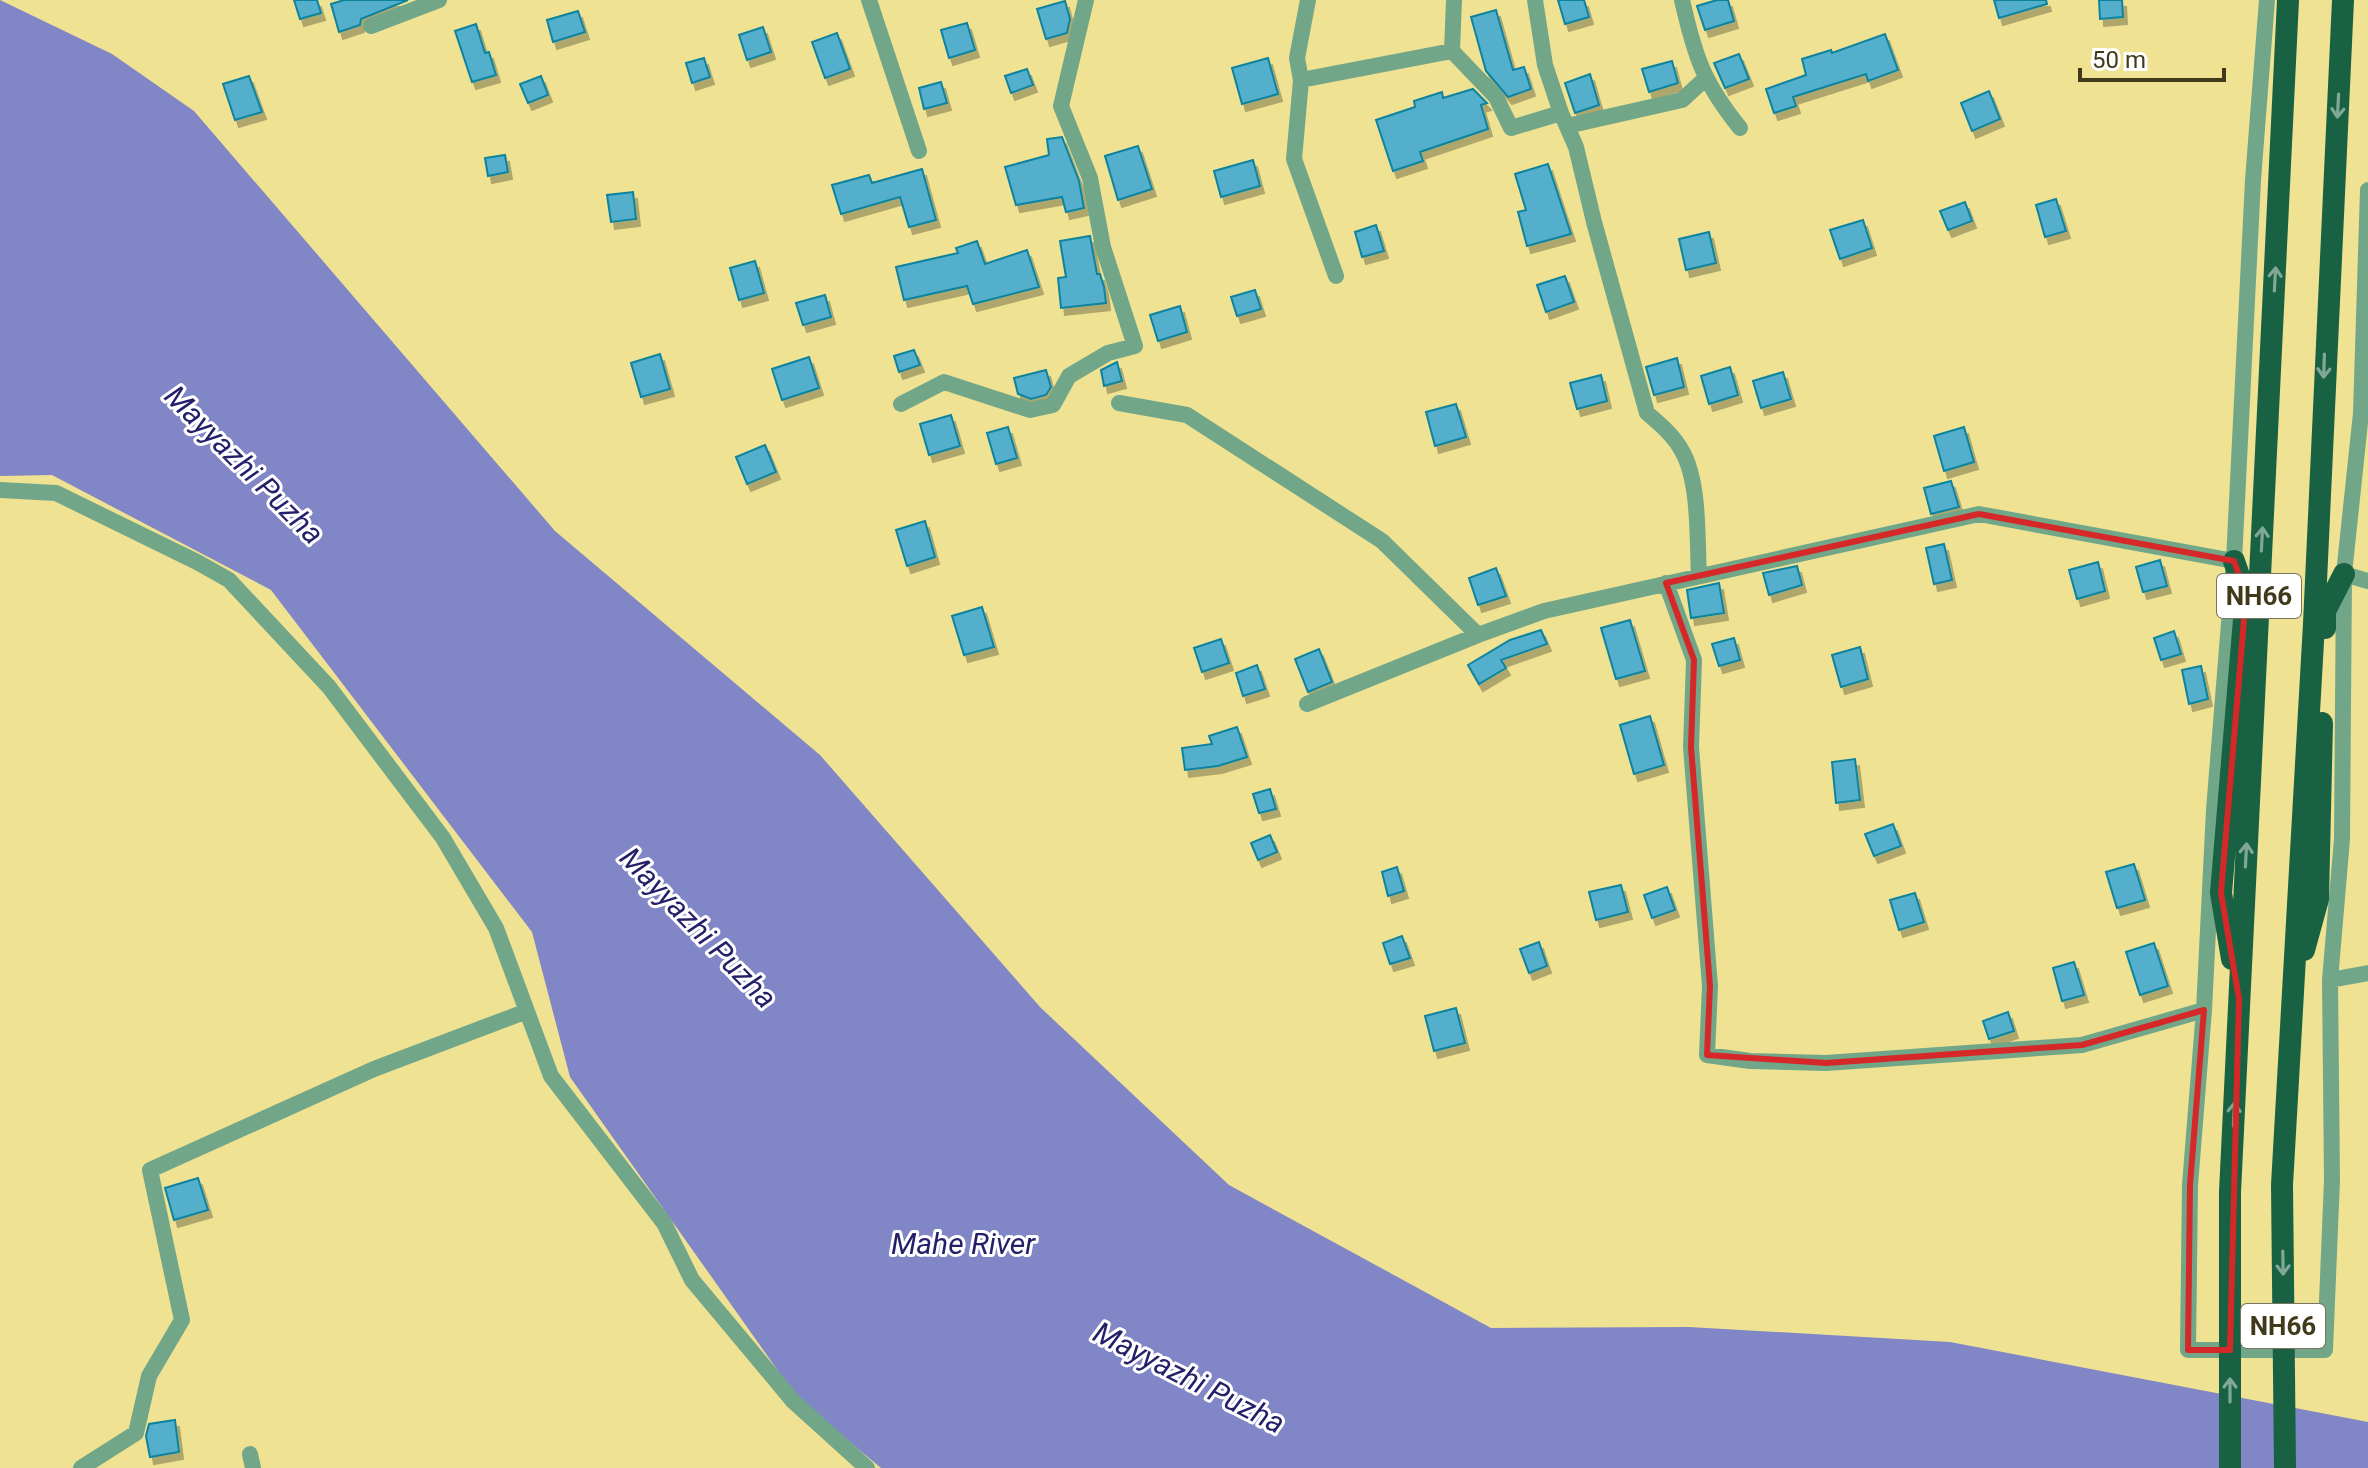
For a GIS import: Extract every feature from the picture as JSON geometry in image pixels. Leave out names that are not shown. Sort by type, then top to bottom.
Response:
[{"type":"highway","name":"NH66","points":[[2230,1468],[2230,1192],[2288,0]]},
{"type":"highway","name":"NH66","points":[[2285,1468],[2282,1185],[2314,624],[2343,0]]},
{"type":"highway","points":[[2234,561],[2246,596],[2221,893],[2239,999]]},
{"type":"highway","points":[[2293,986],[2318,899],[2325,611],[2344,574]]},
{"type":"street","points":[[371,26],[439,0]]},
{"type":"street","points":[[869,0],[919,151]]},
{"type":"street","points":[[901,404],[944,382],[1030,410],[1053,405],[1069,376],[1108,353],[1135,346],[1103,247],[1090,178],[1061,106],[1086,0]]},
{"type":"street","points":[[1308,0],[1297,58],[1301,80],[1294,159],[1336,276]]},
{"type":"street","points":[[1454,0],[1452,51],[1496,97],[1511,128],[1682,100],[1706,78]]},
{"type":"street","points":[[1535,0],[1545,65],[1576,147],[1647,413],[1665,428],[1683,452],[1692,481],[1699,576]]},
{"type":"street","points":[[1682,0],[1694,53],[1716,98],[1740,128]]},
{"type":"street","points":[[2267,0],[2253,180],[2234,561],[2214,810],[2204,1010],[2190,1185],[2188,1350],[2325,1350],[2332,1180],[2330,980],[2342,839],[2344,574],[2361,413],[2368,190]]},
{"type":"street","points":[[1301,80],[1452,51]]},
{"type":"street","points":[[1119,403],[1187,415],[1291,482],[1382,541],[1478,635]]},
{"type":"street","points":[[0,490],[56,493],[229,580],[329,687],[443,838],[496,928],[551,1076],[664,1223],[692,1280],[793,1401],[867,1468]]},
{"type":"street","points":[[1307,704],[1544,611],[1979,514],[2234,561]]},
{"type":"street","points":[[2344,574],[2368,581]]},
{"type":"street","points":[[1666,583],[1694,660],[1691,747],[1710,986],[1707,1055],[1750,1061],[1826,1063],[2082,1045],[2204,1010]]},
{"type":"street","points":[[2330,980],[2368,973]]},
{"type":"street","points":[[81,1468],[136,1433],[149,1376],[182,1320],[150,1170],[374,1069],[527,1011]]},
{"type":"highlighted area","points":[[1979,514],[2234,561],[2246,596],[2221,893],[2239,999],[2230,1350],[2188,1350],[2190,1185],[2204,1010],[2082,1045],[1826,1063],[1707,1055],[1710,986],[1691,747],[1694,660],[1666,583]]},
{"type":"water","name":"Mahe River","points":[[0,0],[112,54],[194,111],[555,531],[820,755],[1040,1007],[1229,1185],[1491,1328],[1689,1327],[1950,1342],[2368,1422],[2368,1468],[881,1468],[798,1399],[570,1077],[532,932],[271,590],[52,475],[0,476]]},
{"type":"building","points":[[294,0],[317,0],[321,13],[300,19]]},
{"type":"building","points":[[344,0],[408,0],[361,19],[360,25],[339,32],[331,4]]},
{"type":"building","points":[[1558,0],[1584,0],[1589,17],[1565,24]]},
{"type":"building","points":[[1728,0],[1734,21],[1705,30],[1697,6]]},
{"type":"building","points":[[1994,0],[2046,0],[2047,4],[1999,18]]},
{"type":"building","points":[[2099,0],[2122,0],[2123,17],[2100,19]]},
{"type":"building","points":[[1065,1],[1070,19],[1067,33],[1046,39],[1037,9]]},
{"type":"building","points":[[1496,10],[1513,70],[1524,67],[1531,89],[1508,97],[1486,71],[1471,17]]},
{"type":"building","points":[[578,11],[585,32],[553,42],[547,20]]},
{"type":"building","points":[[967,23],[975,50],[949,58],[941,30]]},
{"type":"building","points":[[476,24],[496,75],[472,82],[455,31]]},
{"type":"building","points":[[763,27],[771,52],[747,60],[739,35]]},
{"type":"building","points":[[837,33],[850,69],[825,78],[812,42]]},
{"type":"building","points":[[1885,34],[1898,70],[1868,81],[1866,74],[1793,97],[1796,106],[1774,113],[1766,89],[1806,75],[1802,59],[1831,50],[1832,53]]},
{"type":"building","points":[[1739,54],[1749,79],[1725,88],[1714,63]]},
{"type":"building","points":[[704,58],[710,77],[692,83],[686,63]]},
{"type":"building","points":[[1268,58],[1278,94],[1242,104],[1232,68]]},
{"type":"building","points":[[1672,61],[1678,83],[1649,92],[1642,69]]},
{"type":"building","points":[[1027,69],[1033,85],[1011,93],[1005,76]]},
{"type":"building","points":[[1590,74],[1599,105],[1575,113],[1565,83]]},
{"type":"building","points":[[249,76],[262,112],[235,120],[223,84]]},
{"type":"building","points":[[541,76],[548,95],[528,103],[520,84]]},
{"type":"building","points":[[941,82],[947,103],[924,109],[919,88]]},
{"type":"building","points":[[1473,89],[1487,103],[1481,105],[1488,129],[1420,152],[1423,161],[1393,171],[1376,120],[1415,107],[1414,101],[1442,92],[1443,98]]},
{"type":"building","points":[[1989,91],[2000,119],[1972,131],[1961,103]]},
{"type":"building","points":[[1062,137],[1079,181],[1084,208],[1066,212],[1062,197],[1016,205],[1005,167],[1049,155],[1047,139]]},
{"type":"building","points":[[1138,146],[1152,189],[1118,200],[1105,156]]},
{"type":"building","points":[[505,155],[508,172],[488,176],[485,158]]},
{"type":"building","points":[[1253,160],[1260,186],[1221,197],[1214,171]]},
{"type":"building","points":[[1548,164],[1571,234],[1527,246],[1518,212],[1526,210],[1515,174]]},
{"type":"building","points":[[922,169],[936,220],[909,227],[900,197],[841,214],[832,185],[869,175],[872,183]]},
{"type":"building","points":[[633,192],[636,219],[611,222],[607,195]]},
{"type":"building","points":[[2056,199],[2066,231],[2045,237],[2036,205]]},
{"type":"building","points":[[1965,202],[1972,221],[1948,230],[1940,211]]},
{"type":"building","points":[[1863,220],[1872,248],[1840,259],[1830,230]]},
{"type":"building","points":[[1376,225],[1384,251],[1362,257],[1355,232]]},
{"type":"building","points":[[1709,232],[1716,263],[1686,270],[1679,239]]},
{"type":"building","points":[[1090,236],[1106,303],[1061,308],[1058,278],[1066,277],[1060,241]]},
{"type":"building","points":[[977,241],[985,264],[1027,250],[1039,287],[973,304],[967,286],[904,300],[896,267],[958,253],[956,248]]},
{"type":"building","points":[[755,261],[764,293],[739,300],[730,268]]},
{"type":"building","points":[[1565,276],[1574,302],[1546,312],[1537,285]]},
{"type":"building","points":[[1255,290],[1261,309],[1237,316],[1231,297]]},
{"type":"building","points":[[825,295],[831,317],[803,325],[796,303]]},
{"type":"building","points":[[1180,306],[1187,332],[1158,341],[1150,315]]},
{"type":"building","points":[[914,350],[920,365],[899,372],[894,356]]},
{"type":"building","points":[[660,354],[670,389],[641,397],[631,363]]},
{"type":"building","points":[[809,357],[819,388],[782,400],[772,369]]},
{"type":"building","points":[[1677,358],[1684,387],[1654,395],[1646,367]]},
{"type":"building","points":[[1117,362],[1122,381],[1104,386],[1101,370]]},
{"type":"building","points":[[1730,367],[1738,395],[1709,404],[1701,376]]},
{"type":"building","points":[[1046,370],[1051,387],[1046,395],[1031,399],[1018,394],[1014,378]]},
{"type":"building","points":[[1783,372],[1791,399],[1761,408],[1753,381]]},
{"type":"building","points":[[1601,375],[1607,401],[1577,409],[1570,383]]},
{"type":"building","points":[[1456,404],[1466,437],[1435,446],[1426,412]]},
{"type":"building","points":[[951,415],[960,446],[929,455],[920,424]]},
{"type":"building","points":[[1008,427],[1017,458],[996,464],[987,433]]},
{"type":"building","points":[[1964,427],[1974,462],[1944,471],[1934,436]]},
{"type":"building","points":[[765,445],[776,472],[747,484],[736,457]]},
{"type":"building","points":[[1951,481],[1959,507],[1931,514],[1924,488]]},
{"type":"building","points":[[925,521],[935,557],[907,566],[896,530]]},
{"type":"building","points":[[1944,544],[1952,580],[1934,584],[1926,548]]},
{"type":"building","points":[[2160,560],[2167,586],[2143,592],[2136,567]]},
{"type":"building","points":[[2098,562],[2105,591],[2077,599],[2069,570]]},
{"type":"building","points":[[1797,566],[1802,585],[1769,595],[1763,573]]},
{"type":"building","points":[[1496,568],[1506,596],[1478,605],[1469,578]]},
{"type":"building","points":[[1719,583],[1724,613],[1691,618],[1687,590]]},
{"type":"building","points":[[982,607],[994,647],[964,655],[952,616]]},
{"type":"building","points":[[1630,620],[1645,671],[1616,679],[1601,628]]},
{"type":"building","points":[[1541,630],[1547,644],[1501,660],[1506,668],[1479,684],[1468,665],[1510,640]]},
{"type":"building","points":[[2174,631],[2181,654],[2161,660],[2154,638]]},
{"type":"building","points":[[1734,638],[1740,660],[1719,666],[1712,644]]},
{"type":"building","points":[[1221,639],[1229,663],[1202,672],[1194,648]]},
{"type":"building","points":[[1860,647],[1868,679],[1841,687],[1832,655]]},
{"type":"building","points":[[1319,649],[1332,682],[1308,692],[1295,659]]},
{"type":"building","points":[[1257,665],[1265,689],[1243,696],[1236,673]]},
{"type":"building","points":[[2201,666],[2208,699],[2189,704],[2182,670]]},
{"type":"building","points":[[1650,716],[1664,765],[1634,774],[1620,725]]},
{"type":"building","points":[[1237,727],[1247,757],[1218,766],[1185,770],[1182,748],[1212,744],[1209,736]]},
{"type":"building","points":[[1855,759],[1860,800],[1836,803],[1832,762]]},
{"type":"building","points":[[1270,789],[1276,809],[1259,813],[1253,794]]},
{"type":"building","points":[[1893,824],[1901,846],[1874,856],[1865,834]]},
{"type":"building","points":[[1270,835],[1277,852],[1258,860],[1251,843]]},
{"type":"building","points":[[2134,864],[2145,900],[2117,908],[2106,872]]},
{"type":"building","points":[[1397,867],[1404,891],[1388,896],[1382,872]]},
{"type":"building","points":[[1621,885],[1628,912],[1596,920],[1589,892]]},
{"type":"building","points":[[1667,887],[1675,910],[1652,918],[1644,895]]},
{"type":"building","points":[[1915,893],[1924,922],[1899,930],[1890,900]]},
{"type":"building","points":[[1402,936],[1410,958],[1390,964],[1383,943]]},
{"type":"building","points":[[1539,942],[1547,966],[1529,973],[1520,949]]},
{"type":"building","points":[[2154,943],[2168,986],[2140,995],[2126,952]]},
{"type":"building","points":[[2074,962],[2084,995],[2062,1001],[2053,968]]},
{"type":"building","points":[[1456,1008],[1465,1043],[1434,1051],[1425,1016]]},
{"type":"building","points":[[2008,1012],[2014,1031],[1989,1039],[1983,1021]]},
{"type":"building","points":[[198,1178],[208,1210],[174,1220],[165,1188]]},
{"type":"building","points":[[175,1420],[179,1452],[150,1457],[146,1436],[149,1424]]},
{"type":"water label","name":"Mayyazhi Puzha","points":[[244,465]]},
{"type":"water label","name":"Mayyazhi Puzha","points":[[698,928]]},
{"type":"water label","name":"Mayyazhi Puzha","points":[[1189,1378]]}]
